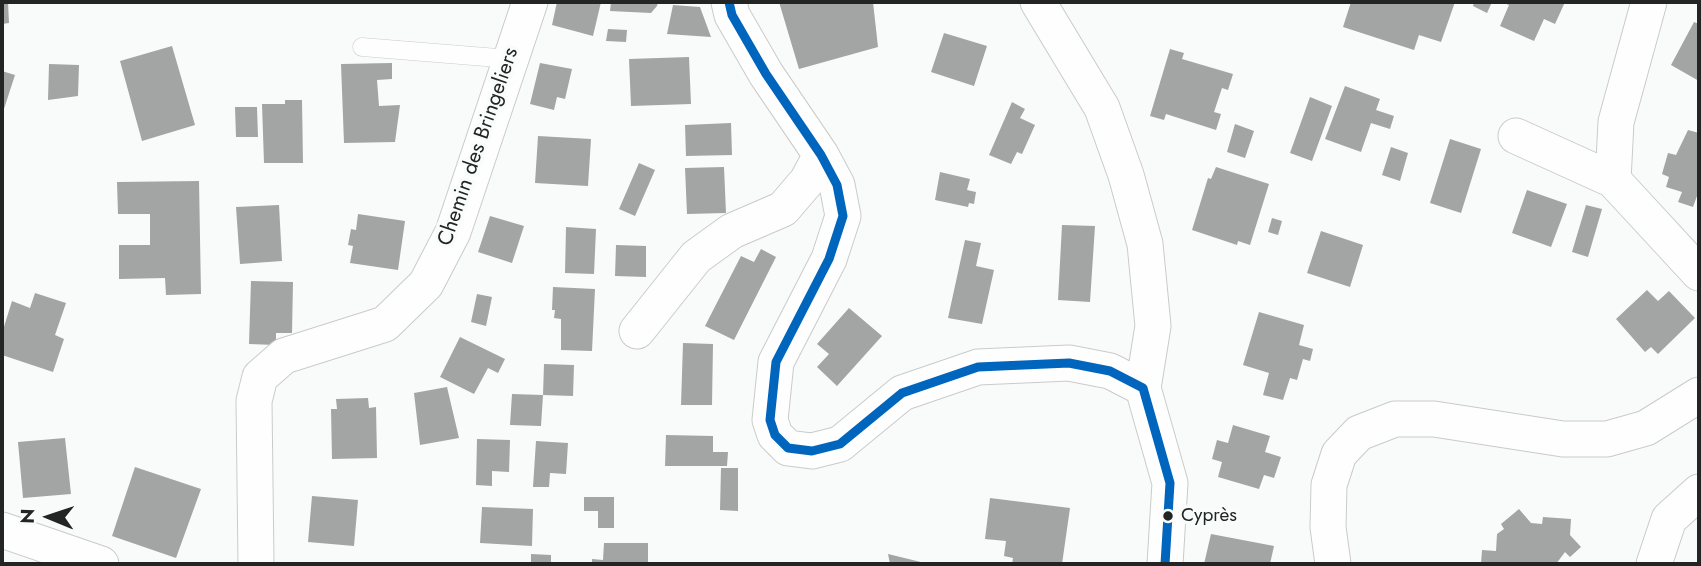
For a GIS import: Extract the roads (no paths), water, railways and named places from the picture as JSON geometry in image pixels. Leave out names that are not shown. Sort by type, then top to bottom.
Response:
[{"type":"street","name":"Chemin des Bringeliers","points":[[256,564],[254,401],[260,377],[284,356],[385,324],[426,284],[453,232],[530,2]]},
{"type":"street","points":[[729,2],[732,15],[766,74],[821,155],[837,185],[843,216],[828,259],[776,362],[769,420],[775,435],[788,448],[812,451],[840,444],[902,393],[978,367],[1069,363],[1110,371],[1143,387]]},
{"type":"street","points":[[1038,2],[1102,108],[1126,175],[1145,244],[1153,326],[1143,387],[1170,483],[1165,564]]},
{"type":"street","points":[[1613,180],[1616,122],[1649,2]]},
{"type":"street","points":[[1516,136],[1613,180],[1699,273]]},
{"type":"street","points":[[636,331],[696,257],[732,231],[783,209],[807,181],[821,155]]},
{"type":"street","points":[[1333,564],[1328,527],[1329,485],[1339,454],[1359,433],[1395,419],[1434,419],[1563,439],[1607,439],[1646,428],[1699,395]]},
{"type":"street","points":[[1654,564],[1669,519],[1699,492]]},
{"type":"street","points":[[2,530],[101,564]]},
{"type":"lane","points":[[362,47],[510,59]]},
{"type":"place","name":"Cyprès","points":[[1168,516]]}]
